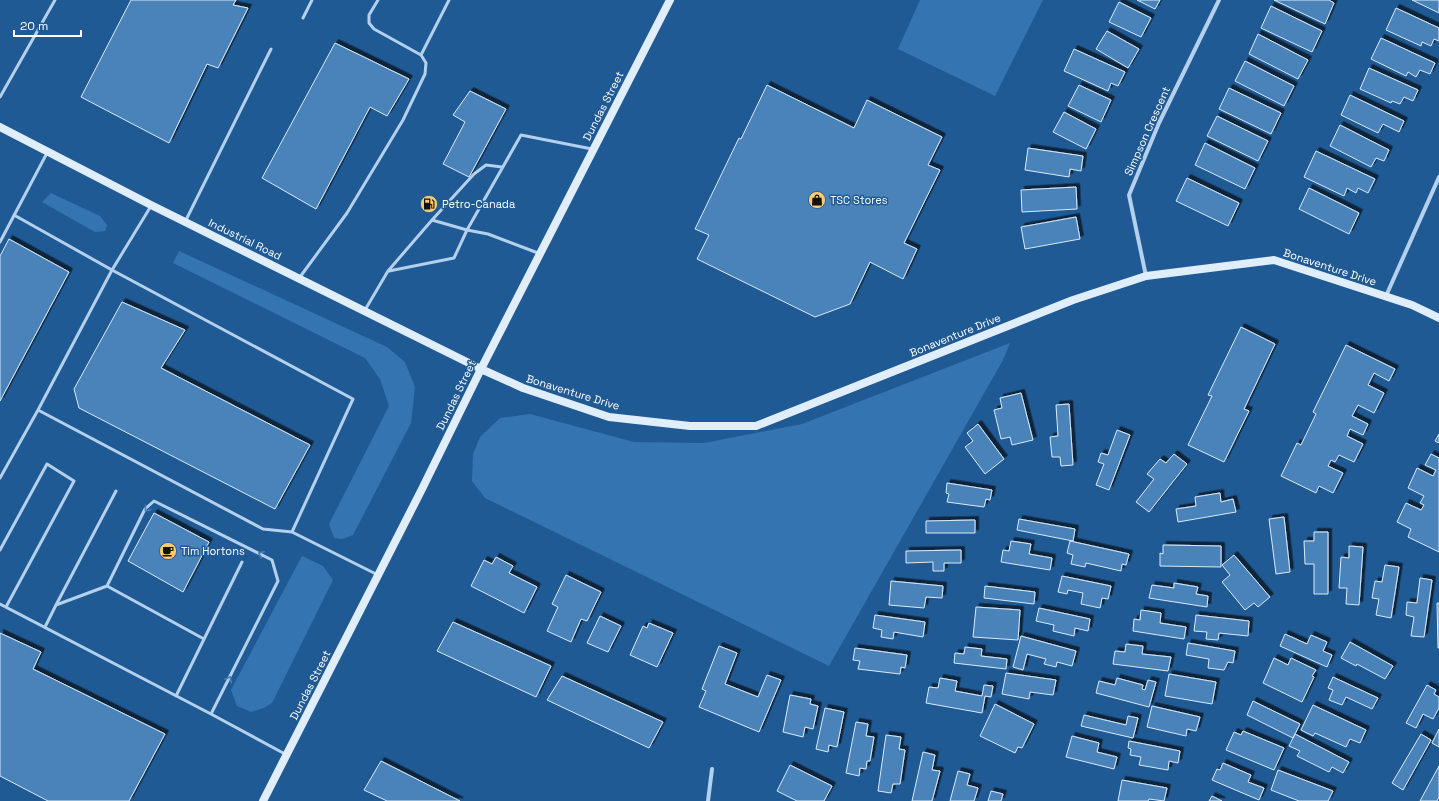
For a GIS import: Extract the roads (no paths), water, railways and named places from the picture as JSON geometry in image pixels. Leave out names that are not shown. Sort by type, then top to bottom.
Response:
[{"type":"street","name":"Dundas Street","points":[[263,801],[481,369],[670,0]]},
{"type":"street","name":"Simpson Crescent","points":[[1146,276],[1129,195],[1158,123],[1219,0]]},
{"type":"street","name":"Industrial Road","points":[[0,127],[151,205],[481,369]]},
{"type":"street","points":[[1386,296],[1439,177]]},
{"type":"street","name":"Bonaventure Drive","points":[[481,369],[523,388],[609,417],[690,426],[756,426],[1073,300],[1146,276],[1274,260],[1412,304],[1439,318]]},
{"type":"street","points":[[708,801],[712,769]]},
{"type":"lane","points":[[0,97],[55,0]]},
{"type":"lane","points":[[303,18],[312,0]]},
{"type":"lane","points":[[298,278],[347,213],[403,120],[425,74],[426,64],[421,55],[374,29],[369,23],[369,15],[378,0]]},
{"type":"lane","points":[[421,55],[449,0]]},
{"type":"lane","points":[[185,222],[271,49]]},
{"type":"lane","points":[[388,271],[454,258],[467,230],[521,134],[594,149]]},
{"type":"lane","points":[[0,242],[48,152]]},
{"type":"lane","points":[[364,311],[388,271],[474,174],[486,165],[502,167]]},
{"type":"lane","points":[[0,478],[38,410],[112,270],[151,205]]},
{"type":"lane","points":[[14,215],[112,270],[353,399],[292,532]]},
{"type":"lane","points":[[432,220],[467,230],[488,234],[540,254]]},
{"type":"lane","points":[[38,410],[263,529],[292,532],[378,575]]},
{"type":"lane","points":[[0,550],[47,464],[74,481],[6,607]]},
{"type":"lane","points":[[45,628],[116,491]]},
{"type":"lane","points":[[56,605],[107,586],[145,509],[154,501],[272,560],[278,580],[212,714]]},
{"type":"lane","points":[[176,696],[242,562]]},
{"type":"lane","points":[[107,586],[204,639]]},
{"type":"lane","points":[[0,604],[212,714],[287,755]]},
{"type":"place","name":"TSC Stores","points":[[817,200]]},
{"type":"place","name":"Petro-Canada","points":[[429,204]]},
{"type":"place","name":"Tim Hortons","points":[[168,551]]}]
